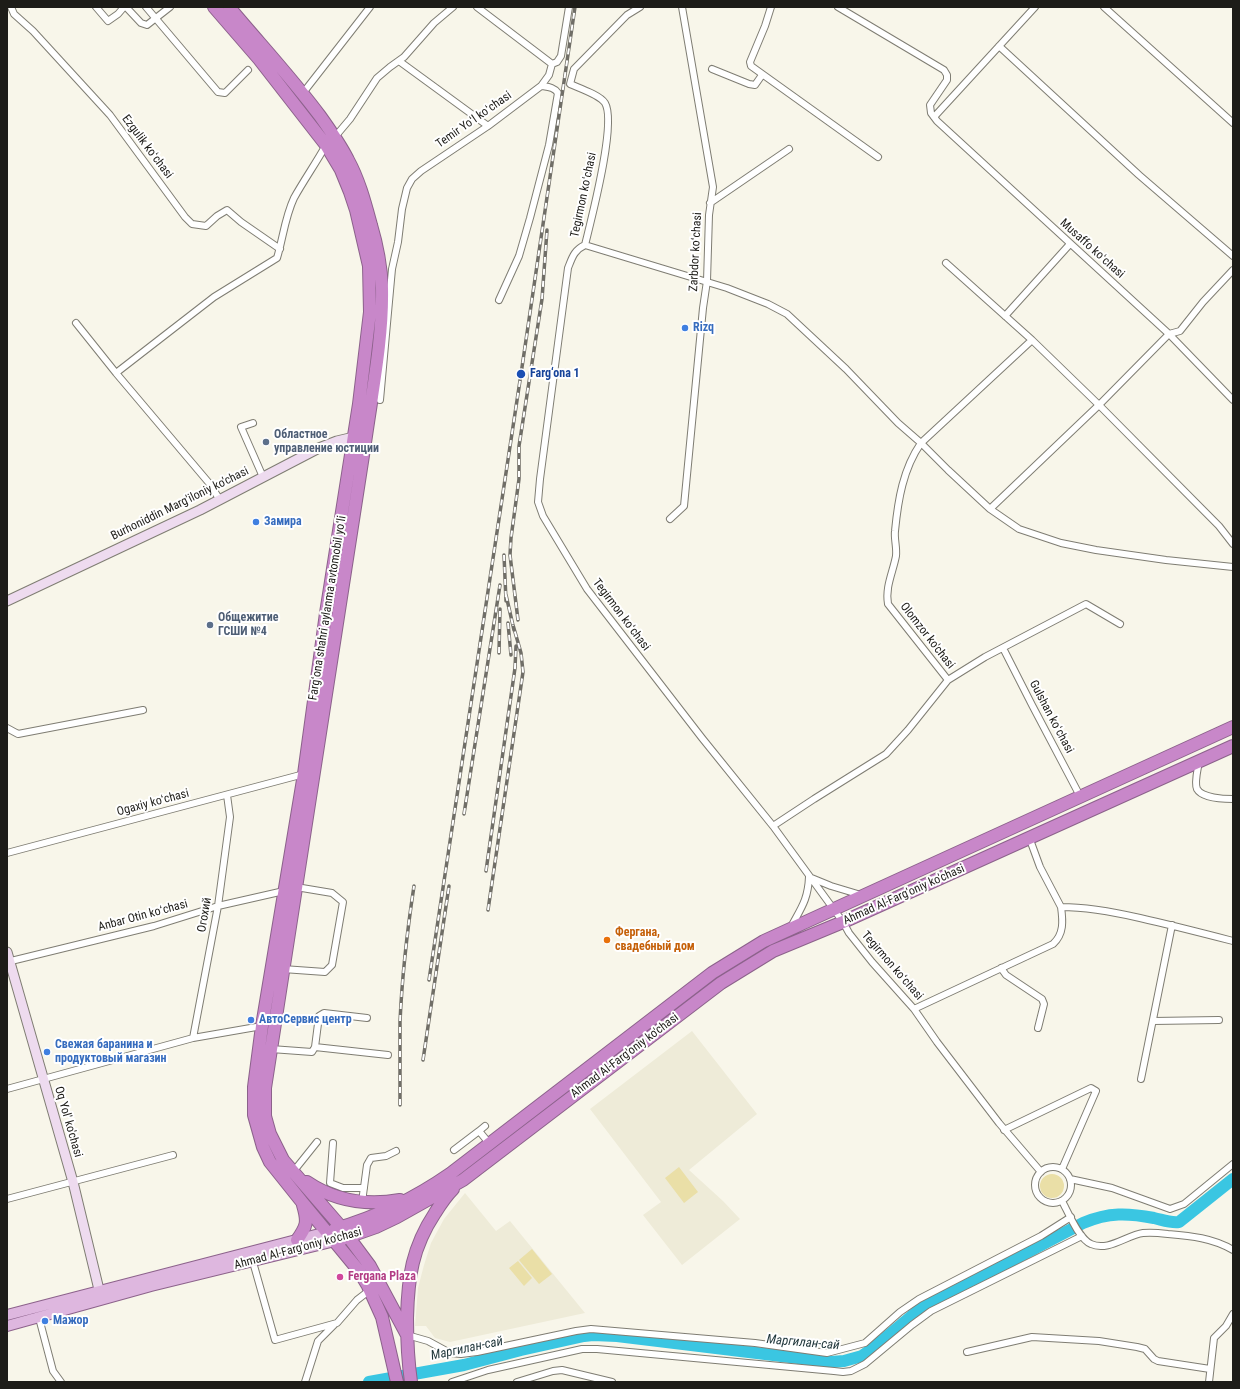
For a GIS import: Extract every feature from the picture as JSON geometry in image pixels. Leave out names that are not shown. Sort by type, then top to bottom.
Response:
[{"type":"highway","name":"Fargʻona shahri aylanma avtomobil yoʻli","points":[[214,7],[236,24],[303,93],[330,141],[350,192],[362,232],[368,266],[370,312],[360,436],[296,887],[265,1088],[265,1116],[270,1134],[283,1160],[349,1237],[373,1272],[407,1335]]},
{"type":"highway","name":"Fargʻona shahri aylanma avtomobil yoʻli","points":[[229,7],[236,24],[260,59],[330,141]]},
{"type":"highway","name":"Fargʻona shahri aylanma avtomobil yoʻli","points":[[360,436],[326,613],[304,774],[262,1026],[254,1087],[254,1115],[263,1147],[270,1162],[359,1271],[370,1290],[382,1318],[397,1382]]},
{"type":"highway","name":"Ahmad Al-Farg'oniy ko'chasi","points":[[327,1232],[366,1220],[414,1197],[450,1174],[712,973],[764,941],[1233,727]]},
{"type":"highway","name":"Ahmad Al-Farg'oniy ko'chasi","points":[[335,1241],[376,1227],[397,1217],[463,1180],[721,983],[773,951],[843,922],[1233,746]]},
{"type":"highway","points":[[294,1173],[316,1188],[343,1199],[384,1203],[414,1197]]},
{"type":"highway","points":[[411,1382],[408,1362],[407,1335],[408,1283],[416,1253],[429,1223],[448,1193],[463,1180]]},
{"type":"highway","points":[[296,1240],[306,1224],[306,1217],[302,1202]]},
{"type":"main road","points":[[262,1026],[275,1025]]},
{"type":"main road","name":"Ahmad Al-Farg'oniy ko'chasi","points":[[7,1326],[39,1318],[100,1295],[327,1232]]},
{"type":"main road","name":"Ahmad Al-Farg'oniy ko'chasi","points":[[7,1315],[253,1262],[335,1241]]},
{"type":"street","name":"Ezgulik koʻchasi","points":[[11,7],[14,14],[33,31],[110,115],[185,217],[192,224],[206,226],[217,216],[228,210],[241,222],[280,249]]},
{"type":"street","points":[[96,7],[108,21],[125,7],[141,23],[147,25],[170,7]]},
{"type":"street","points":[[146,7],[218,92],[225,93],[248,70]]},
{"type":"street","points":[[303,93],[370,7]]},
{"type":"street","points":[[116,373],[214,297],[277,258],[285,225],[294,199],[330,141],[350,118],[377,78],[404,58],[434,23],[452,7]]},
{"type":"street","points":[[477,7],[552,64]]},
{"type":"street","points":[[500,300],[519,256],[549,145],[558,93],[556,90],[541,86],[549,75],[552,64],[557,62],[560,56],[569,7]]},
{"type":"street","name":"Tegirmon koʻchasi","points":[[640,7],[627,15],[574,69],[570,84],[598,97],[605,103],[608,114],[608,132],[603,167],[584,245],[573,254],[568,268],[538,502],[543,516],[587,589],[697,732],[773,826],[832,909],[843,922],[849,933],[872,962],[914,1009],[937,1042],[1004,1130],[1041,1172]]},
{"type":"street","name":"Zarbdor koʻchasi","points":[[670,519],[684,506],[702,314],[707,281],[708,222],[713,187],[682,7]]},
{"type":"street","points":[[771,7],[766,26],[750,62],[753,68],[878,157]]},
{"type":"street","points":[[838,7],[944,70],[947,75],[947,80],[930,105],[931,113],[934,117],[1035,7]]},
{"type":"street","points":[[1104,7],[1233,123]]},
{"type":"street","points":[[7,11],[14,14]]},
{"type":"street","points":[[999,46],[1139,175],[1233,256]]},
{"type":"street","points":[[399,61],[488,126]]},
{"type":"street","points":[[712,69],[755,85],[762,75]]},
{"type":"street","name":"Temir Yoʻl koʻchasi","points":[[380,400],[392,269],[407,188],[412,179],[421,171],[488,126],[541,86]]},
{"type":"street","name":"Musaffo koʻchasi","points":[[934,117],[1169,334],[1233,400]]},
{"type":"street","points":[[710,203],[789,149]]},
{"type":"street","points":[[1005,316],[1070,244]]},
{"type":"street","points":[[584,245],[707,281],[768,304],[787,314],[846,369],[898,423],[990,508],[1019,529],[1061,542],[1096,550],[1166,560],[1233,566]]},
{"type":"street","points":[[946,263],[1032,340],[1100,406],[1219,526],[1233,544]]},
{"type":"street","points":[[990,508],[1100,406],[1169,334],[1180,331],[1203,302],[1233,270]]},
{"type":"street","points":[[76,323],[116,373],[209,483],[220,500]]},
{"type":"street","name":"Olomzor ko'chasi","points":[[948,680],[888,604],[887,594],[896,554],[894,533],[903,480],[913,455],[921,443],[1032,340]]},
{"type":"street","points":[[253,423],[241,427],[263,477]]},
{"type":"street","name":"Burhoniddin Marg'iloniy ko'chasi","points":[[7,601],[220,500],[319,448],[337,441],[360,436]]},
{"type":"street","name":"Olomzor ko'chasi","points":[[773,826],[886,754],[908,730],[948,680],[985,657],[1086,604],[1120,624]]},
{"type":"street","name":"Gulshan koʻchasi","points":[[1003,648],[1080,796]]},
{"type":"street","points":[[7,728],[18,734],[143,710]]},
{"type":"street","points":[[1199,761],[1196,782],[1197,789],[1216,799],[1233,799]]},
{"type":"street","name":"Ogaxiy koʻchasi","points":[[7,853],[304,774]]},
{"type":"street","name":"Огохий","points":[[193,1038],[218,906],[230,817],[227,795]]},
{"type":"street","points":[[914,1009],[1052,944],[1057,940],[1063,921],[1061,907],[1040,867],[1030,837]]},
{"type":"street","points":[[790,928],[801,911],[807,897],[809,877],[844,891],[862,895]]},
{"type":"street","points":[[283,969],[325,972],[332,965],[343,902],[332,893],[296,887]]},
{"type":"street","name":"Anbar Otin koʻchasi","points":[[8,962],[154,926],[218,906],[284,891]]},
{"type":"street","points":[[1061,907],[1076,907],[1113,912],[1233,941]]},
{"type":"street","points":[[1141,1078],[1172,926]]},
{"type":"street","name":"Oq Yol' ko'chasi","points":[[7,952],[8,962],[73,1182],[100,1295]]},
{"type":"street","points":[[1001,968],[1006,975],[1042,999],[1044,1004],[1038,1028]]},
{"type":"street","points":[[271,1048],[312,1052],[315,1047],[319,1016],[324,1013],[367,1018]]},
{"type":"street","points":[[1153,1021],[1219,1020]]},
{"type":"street","points":[[7,1089],[193,1038],[262,1026]]},
{"type":"street","points":[[315,1047],[388,1055]]},
{"type":"street","points":[[1004,1130],[1091,1088],[1096,1091],[1062,1169]]},
{"type":"street","points":[[454,1150],[485,1126]]},
{"type":"street","points":[[479,1131],[489,1143]]},
{"type":"street","points":[[294,1173],[317,1142]]},
{"type":"street","points":[[333,1142],[330,1184],[343,1188],[364,1188]]},
{"type":"street","points":[[362,1202],[367,1165],[371,1158],[386,1156],[396,1150]]},
{"type":"street","points":[[7,1199],[173,1155]]},
{"type":"street","points":[[1070,1179],[1112,1188],[1170,1209],[1184,1204],[1233,1164]]},
{"type":"street","points":[[1051,1167],[1062,1169],[1067,1174],[1070,1179],[1070,1191],[1062,1201],[1050,1203],[1040,1198],[1036,1190],[1035,1182],[1041,1172],[1051,1167]]},
{"type":"street","points":[[1062,1201],[1086,1242],[1092,1245],[1101,1247],[1143,1233],[1197,1236],[1214,1241],[1233,1250]]},
{"type":"street","points":[[407,1335],[428,1341],[450,1353],[461,1354],[576,1331],[591,1330],[755,1343],[827,1353],[865,1343],[900,1312],[918,1299],[1041,1236],[1071,1217]]},
{"type":"street","points":[[452,1382],[488,1370],[582,1350],[597,1349],[843,1372],[851,1371],[865,1364],[931,1311],[1082,1236]]},
{"type":"street","points":[[253,1262],[274,1340],[336,1323]]},
{"type":"street","points":[[305,1382],[318,1341],[336,1323],[338,1323],[357,1300],[370,1290]]},
{"type":"street","points":[[1209,1382],[1214,1338],[1226,1326],[1233,1314]]},
{"type":"street","points":[[39,1318],[53,1371],[62,1382]]},
{"type":"street","points":[[967,1352],[1032,1337],[1099,1341],[1145,1348],[1154,1359],[1158,1361],[1210,1368]]},
{"type":"street","points":[[517,1382],[553,1370],[562,1370],[589,1380],[612,1382]]},
{"type":"shaded area","points":[[692,1031],[757,1114],[689,1170],[723,1201],[740,1219],[682,1265],[643,1215],[661,1202],[590,1109]]},
{"type":"shaded area","points":[[679,1167],[698,1192],[684,1203],[665,1178]]},
{"type":"shaded area","points":[[1052,1174],[1060,1178],[1064,1186],[1060,1194],[1052,1198],[1044,1194],[1040,1186],[1044,1178]]},
{"type":"shaded area","points":[[465,1193],[496,1231],[510,1221],[585,1313],[450,1342],[435,1338],[426,1326],[415,1326],[418,1288],[431,1243],[444,1219]]},
{"type":"shaded area","points":[[532,1249],[552,1274],[539,1284],[519,1260]]},
{"type":"shaded area","points":[[518,1261],[532,1278],[524,1286],[509,1268]]},
{"type":"waterway","name":"Маргилан-сай","points":[[369,1382],[464,1365],[521,1350],[593,1335],[617,1336],[831,1362],[844,1361],[862,1356],[920,1309],[1083,1223],[1092,1219],[1118,1214],[1136,1215],[1170,1222],[1179,1222],[1233,1179]]},
{"type":"railway","points":[[429,980],[575,7]]},
{"type":"railway","points":[[518,620],[510,555],[511,538],[519,479],[519,446],[542,299],[547,230]]},
{"type":"railway","points":[[504,555],[506,601]]},
{"type":"railway","points":[[464,814],[500,585]]},
{"type":"railway","points":[[506,595],[514,630]]},
{"type":"railway","points":[[499,653],[500,609]]},
{"type":"railway","points":[[508,623],[511,655]]},
{"type":"railway","points":[[488,910],[523,672],[521,653],[513,625]]},
{"type":"railway","points":[[486,871],[515,668],[516,646]]},
{"type":"railway","points":[[400,1105],[401,1005],[405,954],[414,886]]},
{"type":"railway","points":[[423,1060],[449,886]]},
{"type":"place","name":"Rizq","points":[[685,328]]},
{"type":"place","name":"Farg‘ona 1","points":[[521,374]]},
{"type":"place","name":"Областное управление юстиции","points":[[266,442]]},
{"type":"place","name":"Замира","points":[[256,522]]},
{"type":"place","name":"Общежитие ГСШИ №4","points":[[210,625]]},
{"type":"place","name":"Фергана, свадебный дом","points":[[607,940]]},
{"type":"place","name":"АвтоСервис центр","points":[[251,1020]]},
{"type":"place","name":"Свежая баранина и продуктовый магазин","points":[[47,1052]]},
{"type":"place","name":"Fergana Plaza","points":[[340,1277]]},
{"type":"place","name":"Мажор","points":[[45,1321]]}]
